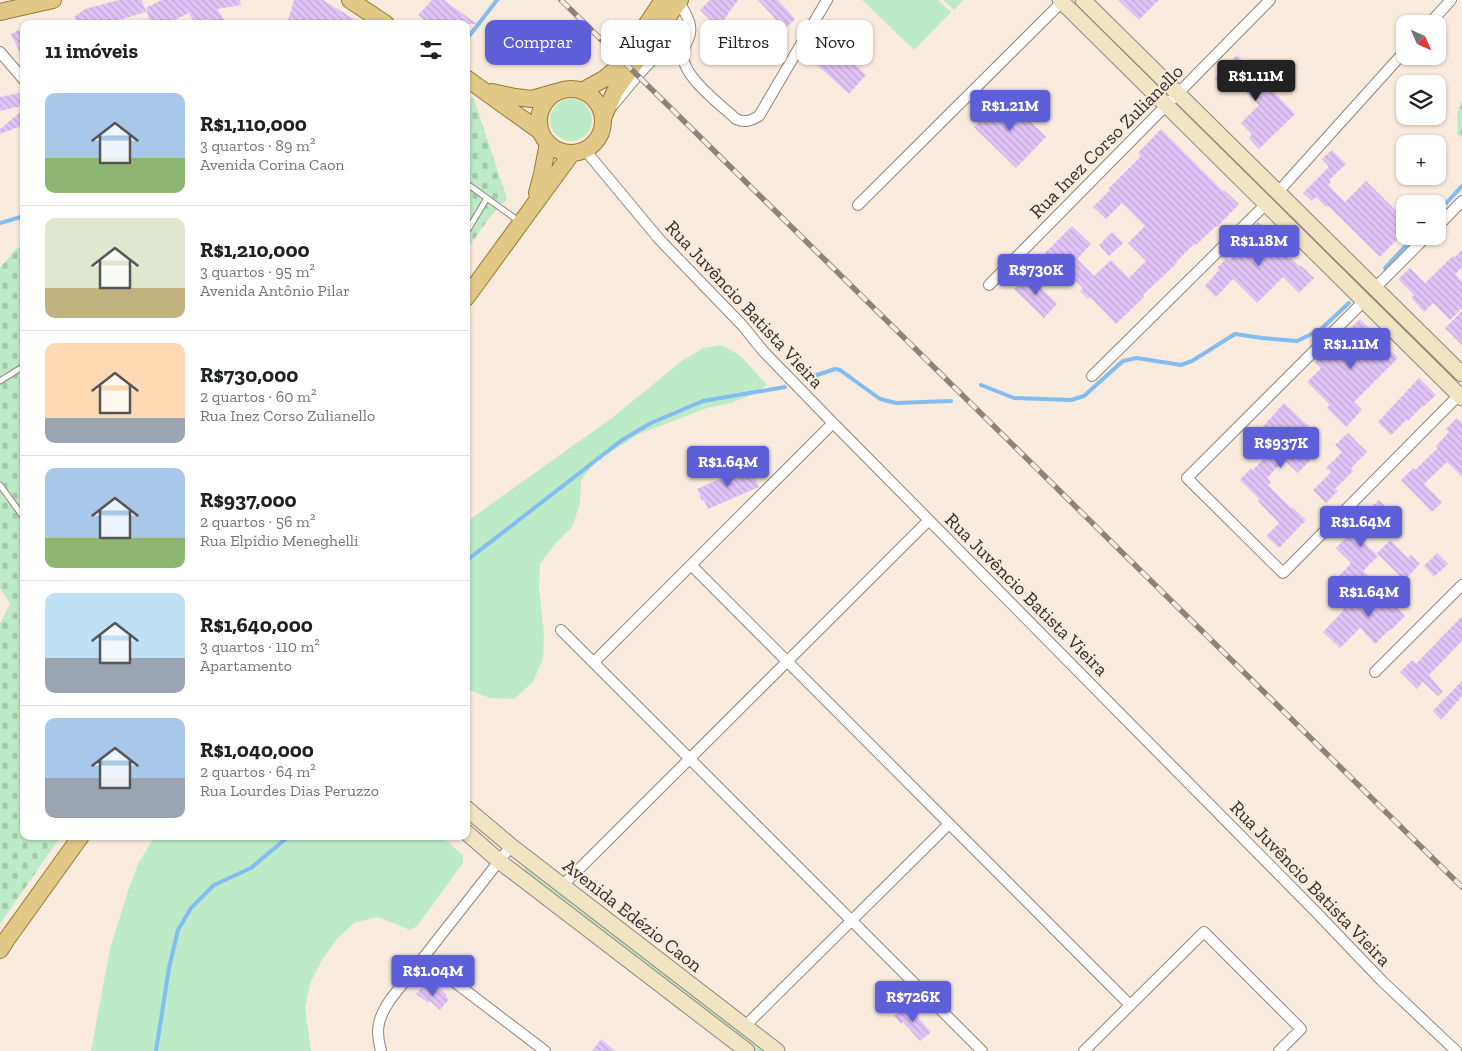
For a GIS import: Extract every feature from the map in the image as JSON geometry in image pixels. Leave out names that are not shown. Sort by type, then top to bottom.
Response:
[{"type":"main road","points":[[0,12],[53,0]]},
{"type":"main road","points":[[350,0],[380,20]]},
{"type":"main road","points":[[582,91],[604,79],[618,67],[674,0]]},
{"type":"main road","points":[[603,118],[615,91],[674,0]]},
{"type":"main road","points":[[1083,0],[1462,374]]},
{"type":"main road","points":[[1061,1],[1461,395]]},
{"type":"main road","points":[[470,81],[544,137],[554,148],[563,152],[578,151],[593,144],[599,137],[603,118],[601,109],[597,101],[582,91],[565,89],[532,98],[515,97],[483,89]]},
{"type":"main road","points":[[533,205],[542,174],[544,137],[539,122],[540,113],[549,97],[557,92]]},
{"type":"main road","points":[[470,292],[520,222],[578,151]]},
{"type":"main road","name":"Avenida Edézio Caon","points":[[470,811],[562,886],[777,1051]]},
{"type":"main road","name":"Avenida Edézio Caon","points":[[470,836],[499,861],[747,1051]]},
{"type":"main road","points":[[0,950],[78,840]]},
{"type":"street","points":[[674,0],[686,20]]},
{"type":"street","points":[[685,65],[692,78],[736,119],[742,122],[752,120],[759,116],[764,108],[827,0]]},
{"type":"street","name":"Rua Inez Corso Zulianello","points":[[989,285],[1270,0]]},
{"type":"street","points":[[1437,15],[1451,0]]},
{"type":"street","points":[[858,205],[1061,1]]},
{"type":"street","points":[[0,52],[20,75]]},
{"type":"street","points":[[1278,192],[1396,61]]},
{"type":"street","points":[[603,118],[649,65]]},
{"type":"street","name":"Rua Juvêncio Batista Vieira","points":[[578,151],[832,423],[1315,911],[1368,967],[1456,1051]]},
{"type":"street","points":[[1446,218],[1462,201]]},
{"type":"street","points":[[1092,376],[1266,204]]},
{"type":"street","points":[[1375,288],[1418,245]]},
{"type":"street","points":[[1364,301],[1187,478],[1283,573],[1461,395]]},
{"type":"street","points":[[594,662],[832,423]]},
{"type":"street","points":[[562,886],[929,520]]},
{"type":"street","points":[[691,565],[1130,1005]]},
{"type":"street","points":[[1375,672],[1462,585]]},
{"type":"street","points":[[561,630],[982,1051]]},
{"type":"street","points":[[745,1026],[949,824]]},
{"type":"street","points":[[381,1051],[378,1024],[390,1000],[511,846]]},
{"type":"street","points":[[1084,1051],[1204,932],[1301,1029],[1279,1051]]},
{"type":"street","points":[[423,958],[545,1051]]},
{"type":"lane","points":[[470,186],[520,222]]},
{"type":"lane","points":[[470,226],[486,198]]},
{"type":"lane","points":[[0,382],[20,369]]},
{"type":"lane","points":[[0,485],[20,512]]},
{"type":"green space","points":[[862,0],[938,0],[951,12],[914,50]]},
{"type":"green space","points":[[943,0],[963,0],[954,10]]},
{"type":"green space","points":[[470,96],[474,99],[507,199],[489,218],[470,245]]},
{"type":"green space","points":[[571,99],[586,105],[592,120],[586,135],[571,141],[556,135],[550,120],[556,105]]},
{"type":"green space","points":[[1462,101],[1462,137],[1458,135],[1457,113]]},
{"type":"green space","points":[[20,247],[20,840],[58,840],[0,924],[0,624],[10,604],[0,588],[0,268],[16,249]]},
{"type":"green space","points":[[722,345],[741,356],[767,385],[754,394],[731,403],[707,408],[639,434],[596,461],[581,480],[580,504],[572,527],[555,544],[540,564],[539,588],[544,634],[543,659],[533,682],[514,699],[490,698],[470,690],[470,519],[612,418],[683,360],[704,348]]},
{"type":"green space","points":[[153,840],[446,840],[463,855],[463,863],[417,926],[410,930],[378,917],[354,923],[336,940],[322,960],[310,983],[305,1008],[311,1051],[91,1051],[110,949],[138,864]]},
{"type":"green space","points":[[525,866],[765,1051],[756,1051],[524,870]]},
{"type":"building","points":[[119,0],[142,0],[146,12],[119,20],[76,20],[74,17],[85,9]]},
{"type":"building","points":[[162,0],[240,0],[241,5],[217,9],[224,20],[193,20],[189,13],[174,20],[149,20],[146,8]]},
{"type":"building","points":[[294,0],[323,0],[356,20],[288,20]]},
{"type":"building","points":[[432,0],[444,0],[477,24],[470,24],[470,20],[425,20],[418,15]]},
{"type":"building","points":[[710,0],[738,0],[724,20],[710,20],[700,10]]},
{"type":"building","points":[[758,0],[778,0],[795,19],[787,27],[787,20],[777,20]]},
{"type":"building","points":[[1118,0],[1159,0],[1139,20]]},
{"type":"building","points":[[20,30],[20,53],[11,34]]},
{"type":"building","points":[[1237,55],[1295,114],[1259,149],[1249,138],[1252,134],[1241,123],[1259,105],[1236,82],[1227,92],[1214,79]]},
{"type":"building","points":[[817,65],[855,65],[866,75],[849,94]]},
{"type":"building","points":[[19,93],[20,106],[0,111],[0,97]]},
{"type":"building","points":[[1004,96],[1046,137],[1016,168],[974,127]]},
{"type":"building","points":[[20,112],[20,126],[0,134],[0,129]]},
{"type":"building","points":[[1161,129],[1223,191],[1239,204],[1217,227],[1196,245],[1195,243],[1116,324],[1090,297],[1088,299],[1080,291],[1083,288],[1045,253],[1072,226],[1091,244],[1077,259],[1094,276],[1111,260],[1129,278],[1146,261],[1128,243],[1145,226],[1122,203],[1106,219],[1093,207],[1141,156],[1138,153]]},
{"type":"building","points":[[1332,150],[1346,164],[1329,180],[1331,182],[1328,185],[1345,202],[1366,181],[1396,211],[1396,240],[1380,257],[1328,206],[1326,207],[1316,197],[1312,201],[1303,193],[1329,167],[1322,159]]},
{"type":"building","points":[[1258,222],[1299,266],[1314,278],[1299,293],[1283,277],[1257,303],[1233,279],[1216,297],[1205,286],[1219,270],[1217,268],[1226,259],[1229,261],[1245,244],[1243,241],[1247,237],[1245,236]]},
{"type":"building","points":[[1112,232],[1123,243],[1109,256],[1099,245]]},
{"type":"building","points":[[1462,250],[1462,267],[1455,274],[1462,282],[1462,308],[1450,320],[1433,303],[1424,312],[1411,298],[1414,295],[1398,279],[1410,268],[1425,283],[1453,256],[1455,257]]},
{"type":"building","points":[[1028,275],[1057,304],[1044,318],[1014,289]]},
{"type":"building","points":[[1462,311],[1462,345],[1445,328]]},
{"type":"building","points":[[1360,319],[1398,358],[1354,402],[1362,410],[1346,427],[1327,408],[1330,405],[1307,382],[1321,368],[1315,362],[1338,337],[1340,339]]},
{"type":"building","points":[[1419,378],[1436,395],[1391,435],[1378,422]]},
{"type":"building","points":[[1284,403],[1318,435],[1302,451],[1311,459],[1298,473],[1284,460],[1267,478],[1271,482],[1268,485],[1306,520],[1279,548],[1266,536],[1279,523],[1240,480],[1251,468],[1253,470],[1276,446],[1260,430]]},
{"type":"building","points":[[1457,418],[1462,423],[1462,477],[1447,462],[1424,484],[1442,502],[1432,512],[1401,480],[1413,468],[1415,470],[1438,448],[1436,446],[1449,432],[1446,429]]},
{"type":"building","points":[[1348,433],[1367,452],[1351,468],[1353,471],[1335,489],[1338,491],[1326,503],[1313,490],[1331,472],[1326,468],[1342,452],[1335,445]]},
{"type":"building","points":[[750,466],[759,487],[708,509],[697,489]]},
{"type":"building","points":[[1379,500],[1392,513],[1382,523],[1379,520],[1360,539],[1378,556],[1363,571],[1371,578],[1354,595],[1337,578],[1351,563],[1336,548],[1354,530],[1350,526]]},
{"type":"building","points":[[1390,540],[1408,558],[1411,555],[1420,564],[1404,580],[1377,553]]},
{"type":"building","points":[[1437,553],[1448,564],[1434,577],[1424,566]]},
{"type":"building","points":[[1396,581],[1410,594],[1397,608],[1405,616],[1375,644],[1360,628],[1340,648],[1323,632],[1353,599],[1368,615],[1387,596],[1385,593]]},
{"type":"building","points":[[1462,616],[1462,641],[1429,675],[1443,692],[1438,696],[1423,682],[1417,689],[1400,672],[1412,660],[1416,664]]},
{"type":"building","points":[[1462,681],[1462,696],[1441,720],[1433,711]]},
{"type":"building","points":[[424,985],[432,992],[434,990],[436,992],[439,988],[447,995],[446,997],[449,999],[440,1010],[430,1001],[428,1003],[416,994]]},
{"type":"building","points":[[907,1005],[931,1032],[920,1041],[903,1022],[901,1024],[894,1016]]},
{"type":"building","points":[[601,1039],[615,1051],[592,1051]]},
{"type":"waterway","points":[[470,35],[497,0]]},
{"type":"waterway","points":[[1446,203],[1462,186]]},
{"type":"waterway","points":[[0,223],[20,217]]},
{"type":"waterway","points":[[1385,268],[1407,245]]},
{"type":"waterway","points":[[981,385],[1014,398],[1071,400],[1084,396],[1123,361],[1137,358],[1181,365],[1192,361],[1235,334],[1297,341],[1320,330],[1349,303]]},
{"type":"waterway","points":[[805,379],[835,369],[840,370],[880,399],[896,403],[951,401]]},
{"type":"waterway","points":[[470,558],[622,440],[651,423],[703,401],[785,387]]},
{"type":"waterway","points":[[156,1051],[169,968],[178,930],[191,908],[214,885],[251,868],[284,840]]},
{"type":"railway","points":[[561,0],[1462,887]]}]
